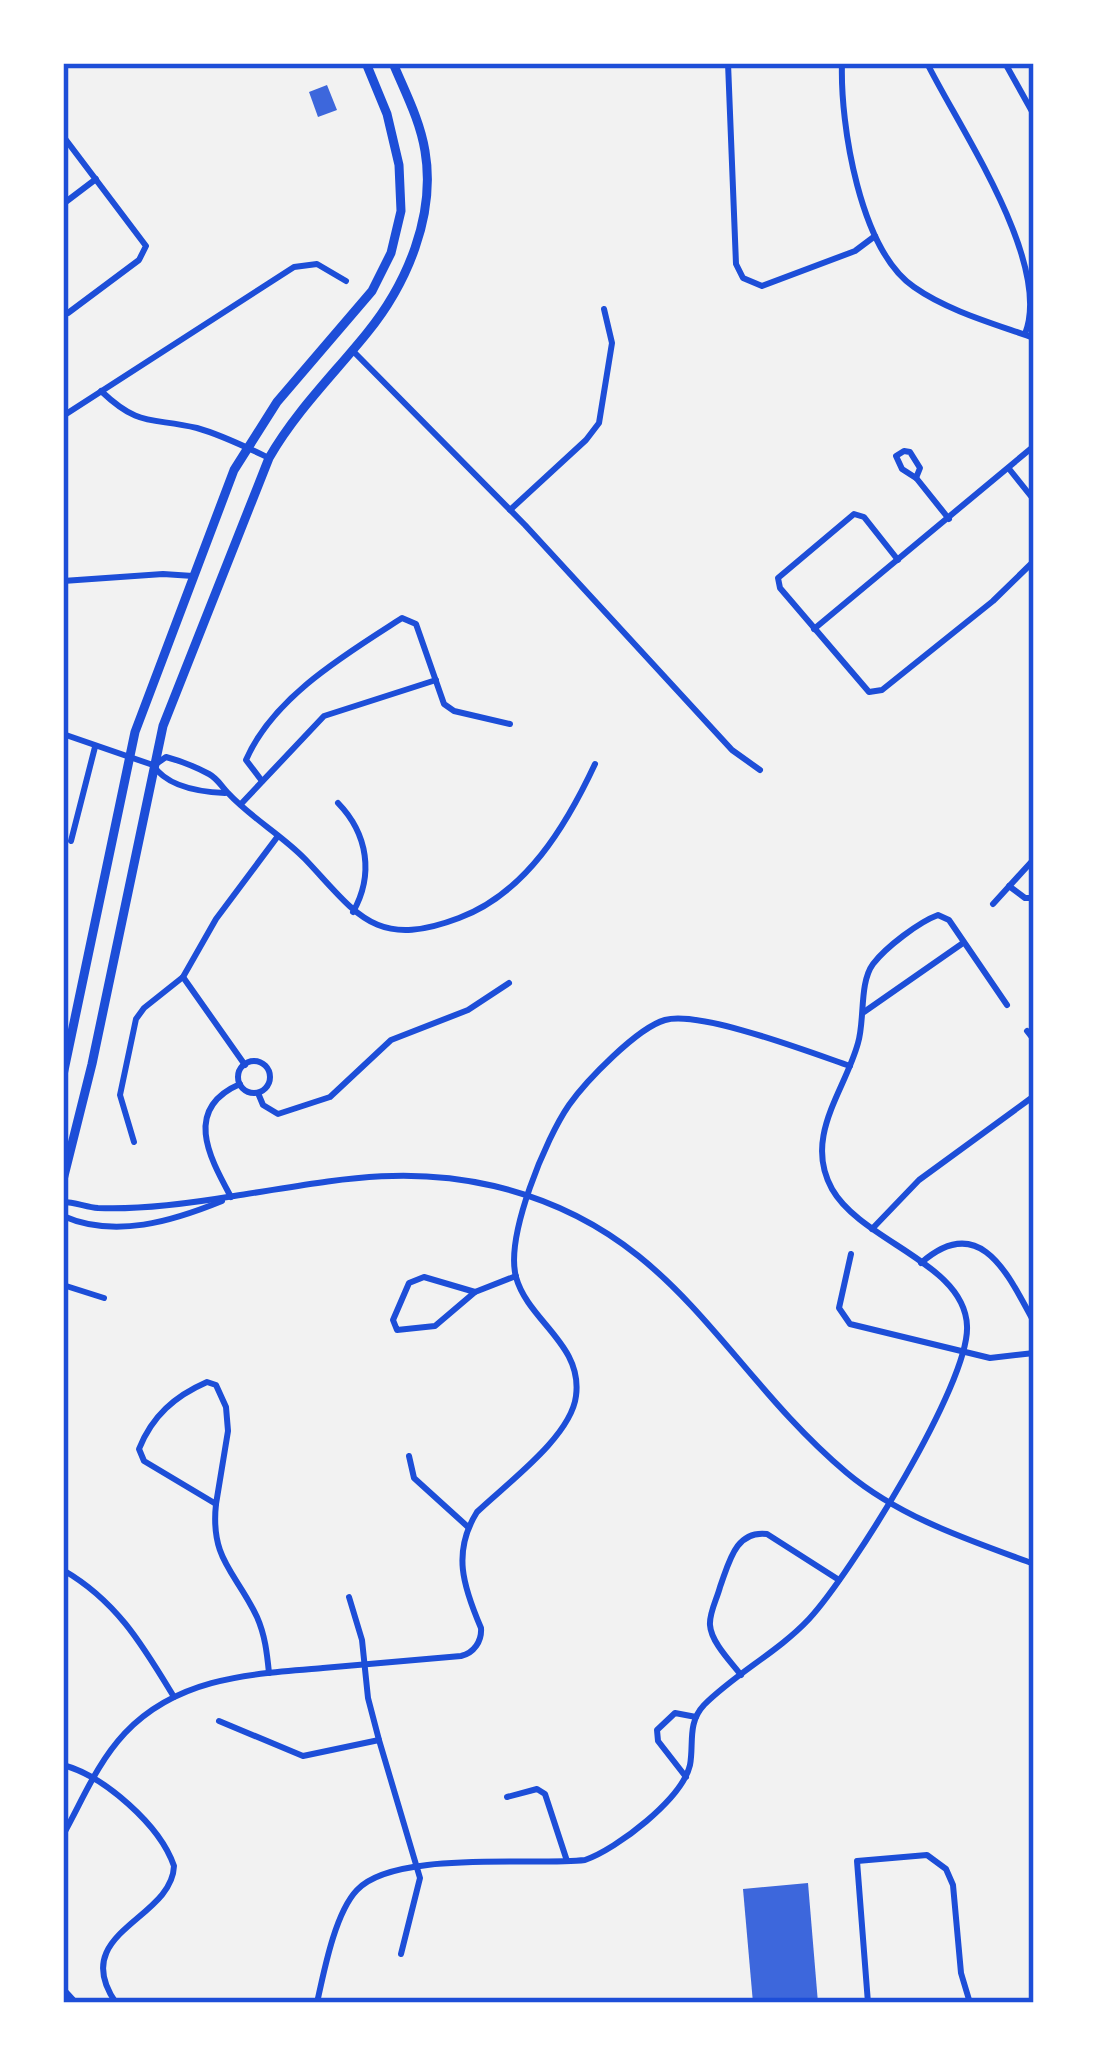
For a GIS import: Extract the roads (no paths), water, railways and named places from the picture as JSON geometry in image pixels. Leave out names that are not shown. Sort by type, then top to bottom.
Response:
[{"type":"main road","points":[[63,1076],[128,758],[193,576],[246,448],[277,402],[372,291],[392,253],[401,190],[394,140],[366,63]]},
{"type":"main road","points":[[63,1180],[92,1064],[153,766],[175,688],[269,458],[290,424],[378,318],[402,280],[422,223],[428,187],[426,158],[393,63]]},
{"type":"main road","points":[[382,100],[406,92]]},
{"type":"main road","points":[[63,1991],[74,2003]]},
{"type":"street","points":[[728,63],[736,264],[743,278],[762,286],[855,251],[875,236]]},
{"type":"street","points":[[842,63],[844,131],[875,236],[890,263],[917,289],[1029,336],[1032,294],[1018,248],[983,162],[927,63]]},
{"type":"street","points":[[1004,63],[1034,115]]},
{"type":"street","points":[[63,136],[143,238],[146,252],[68,313]]},
{"type":"street","points":[[63,204],[96,179]]},
{"type":"street","points":[[63,416],[294,267],[317,264],[346,281]]},
{"type":"street","points":[[510,510],[599,423],[612,344],[604,309]]},
{"type":"street","points":[[352,350],[510,510],[732,751],[760,770]]},
{"type":"street","points":[[101,391],[141,420],[194,428],[269,458]]},
{"type":"street","points":[[814,629],[1034,446]]},
{"type":"street","points":[[916,478],[920,468],[915,457],[910,452],[898,453],[898,463],[949,518]]},
{"type":"street","points":[[1009,469],[1034,500]]},
{"type":"street","points":[[898,560],[865,517],[849,516],[778,578],[780,588],[863,689],[875,692],[993,602],[1034,560]]},
{"type":"street","points":[[63,580],[193,576]]},
{"type":"street","points":[[262,781],[245,760],[277,715],[310,683],[402,618],[416,624],[450,709],[511,724]]},
{"type":"street","points":[[241,804],[324,716],[436,680]]},
{"type":"street","points":[[63,734],[153,766],[161,778],[227,793]]},
{"type":"street","points":[[71,842],[95,747]]},
{"type":"street","points":[[153,766],[173,758],[213,776],[352,912],[371,925],[396,931],[427,928],[468,915],[508,890],[566,822],[595,764]]},
{"type":"street","points":[[338,803],[357,826],[365,856],[364,887],[352,912]]},
{"type":"street","points":[[134,1142],[120,1095],[131,1030],[144,1008],[183,977],[216,919],[278,836]]},
{"type":"street","points":[[993,904],[1032,865]]},
{"type":"street","points":[[1010,886],[1025,898],[1034,898]]},
{"type":"street","points":[[317,2003],[337,1932],[364,1883],[418,1867],[585,1859],[606,1850],[672,1798],[686,1777],[696,1717],[704,1705],[797,1630],[839,1580],[942,1410],[964,1352],[967,1320],[959,1296],[845,1207],[828,1182],[823,1133],[850,1066],[871,967],[932,916],[949,920],[1007,1005]]},
{"type":"street","points":[[864,1012],[963,943]]},
{"type":"street","points":[[183,977],[245,1065]]},
{"type":"street","points":[[258,1093],[263,1105],[278,1114],[330,1097],[391,1040],[468,1010],[509,983]]},
{"type":"street","points":[[63,1835],[92,1777],[129,1729],[174,1697],[230,1676],[461,1656],[473,1651],[481,1628],[460,1557],[468,1527],[477,1512],[559,1433],[576,1399],[571,1358],[530,1303],[516,1276],[514,1250],[548,1144],[569,1105],[638,1036],[665,1020],[695,1020],[850,1066]]},
{"type":"street","points":[[1028,1031],[1034,1040]]},
{"type":"street","points":[[259,1062],[269,1071],[269,1084],[258,1093],[245,1090],[239,1073],[245,1065],[259,1062]]},
{"type":"street","points":[[231,1197],[208,1151],[205,1128],[218,1099],[240,1084]]},
{"type":"street","points":[[872,1229],[919,1180],[1034,1096]]},
{"type":"street","points":[[63,1202],[101,1208],[231,1197],[394,1173],[464,1180],[530,1196],[611,1235],[662,1274],[812,1440],[851,1476],[888,1501],[960,1537],[1034,1564]]},
{"type":"street","points":[[63,1216],[106,1226],[140,1225],[179,1218],[231,1197]]},
{"type":"street","points":[[921,1264],[947,1247],[981,1248],[1003,1267],[1034,1322]]},
{"type":"street","points":[[851,1254],[839,1304],[844,1320],[964,1352],[1005,1359],[1034,1353]]},
{"type":"street","points":[[475,1292],[414,1278],[393,1327],[435,1326],[475,1292],[516,1276]]},
{"type":"street","points":[[63,1285],[104,1298]]},
{"type":"street","points":[[216,1504],[144,1460],[140,1449],[152,1425],[176,1397],[207,1382],[216,1385],[228,1418],[214,1526],[219,1554],[256,1614],[266,1642],[269,1673]]},
{"type":"street","points":[[409,1456],[414,1478],[468,1527]]},
{"type":"street","points":[[741,1675],[712,1636],[710,1622],[736,1546],[754,1533],[767,1534],[839,1580]]},
{"type":"street","points":[[63,1570],[87,1584],[124,1618],[174,1697]]},
{"type":"street","points":[[349,1598],[366,1664],[368,1698],[405,1836],[418,1867],[419,1887],[401,1954]]},
{"type":"street","points":[[686,1777],[658,1741],[657,1730],[675,1713],[696,1717]]},
{"type":"street","points":[[219,1721],[303,1756],[379,1740]]},
{"type":"street","points":[[63,1765],[92,1777],[128,1803],[174,1865],[168,1888],[122,1931],[105,1955],[105,1980],[116,2003]]},
{"type":"street","points":[[507,1797],[537,1789],[545,1793],[567,1861]]},
{"type":"street","points":[[868,2003],[857,1861],[919,1854],[934,1858],[953,1885],[961,1973],[970,2003]]}]
